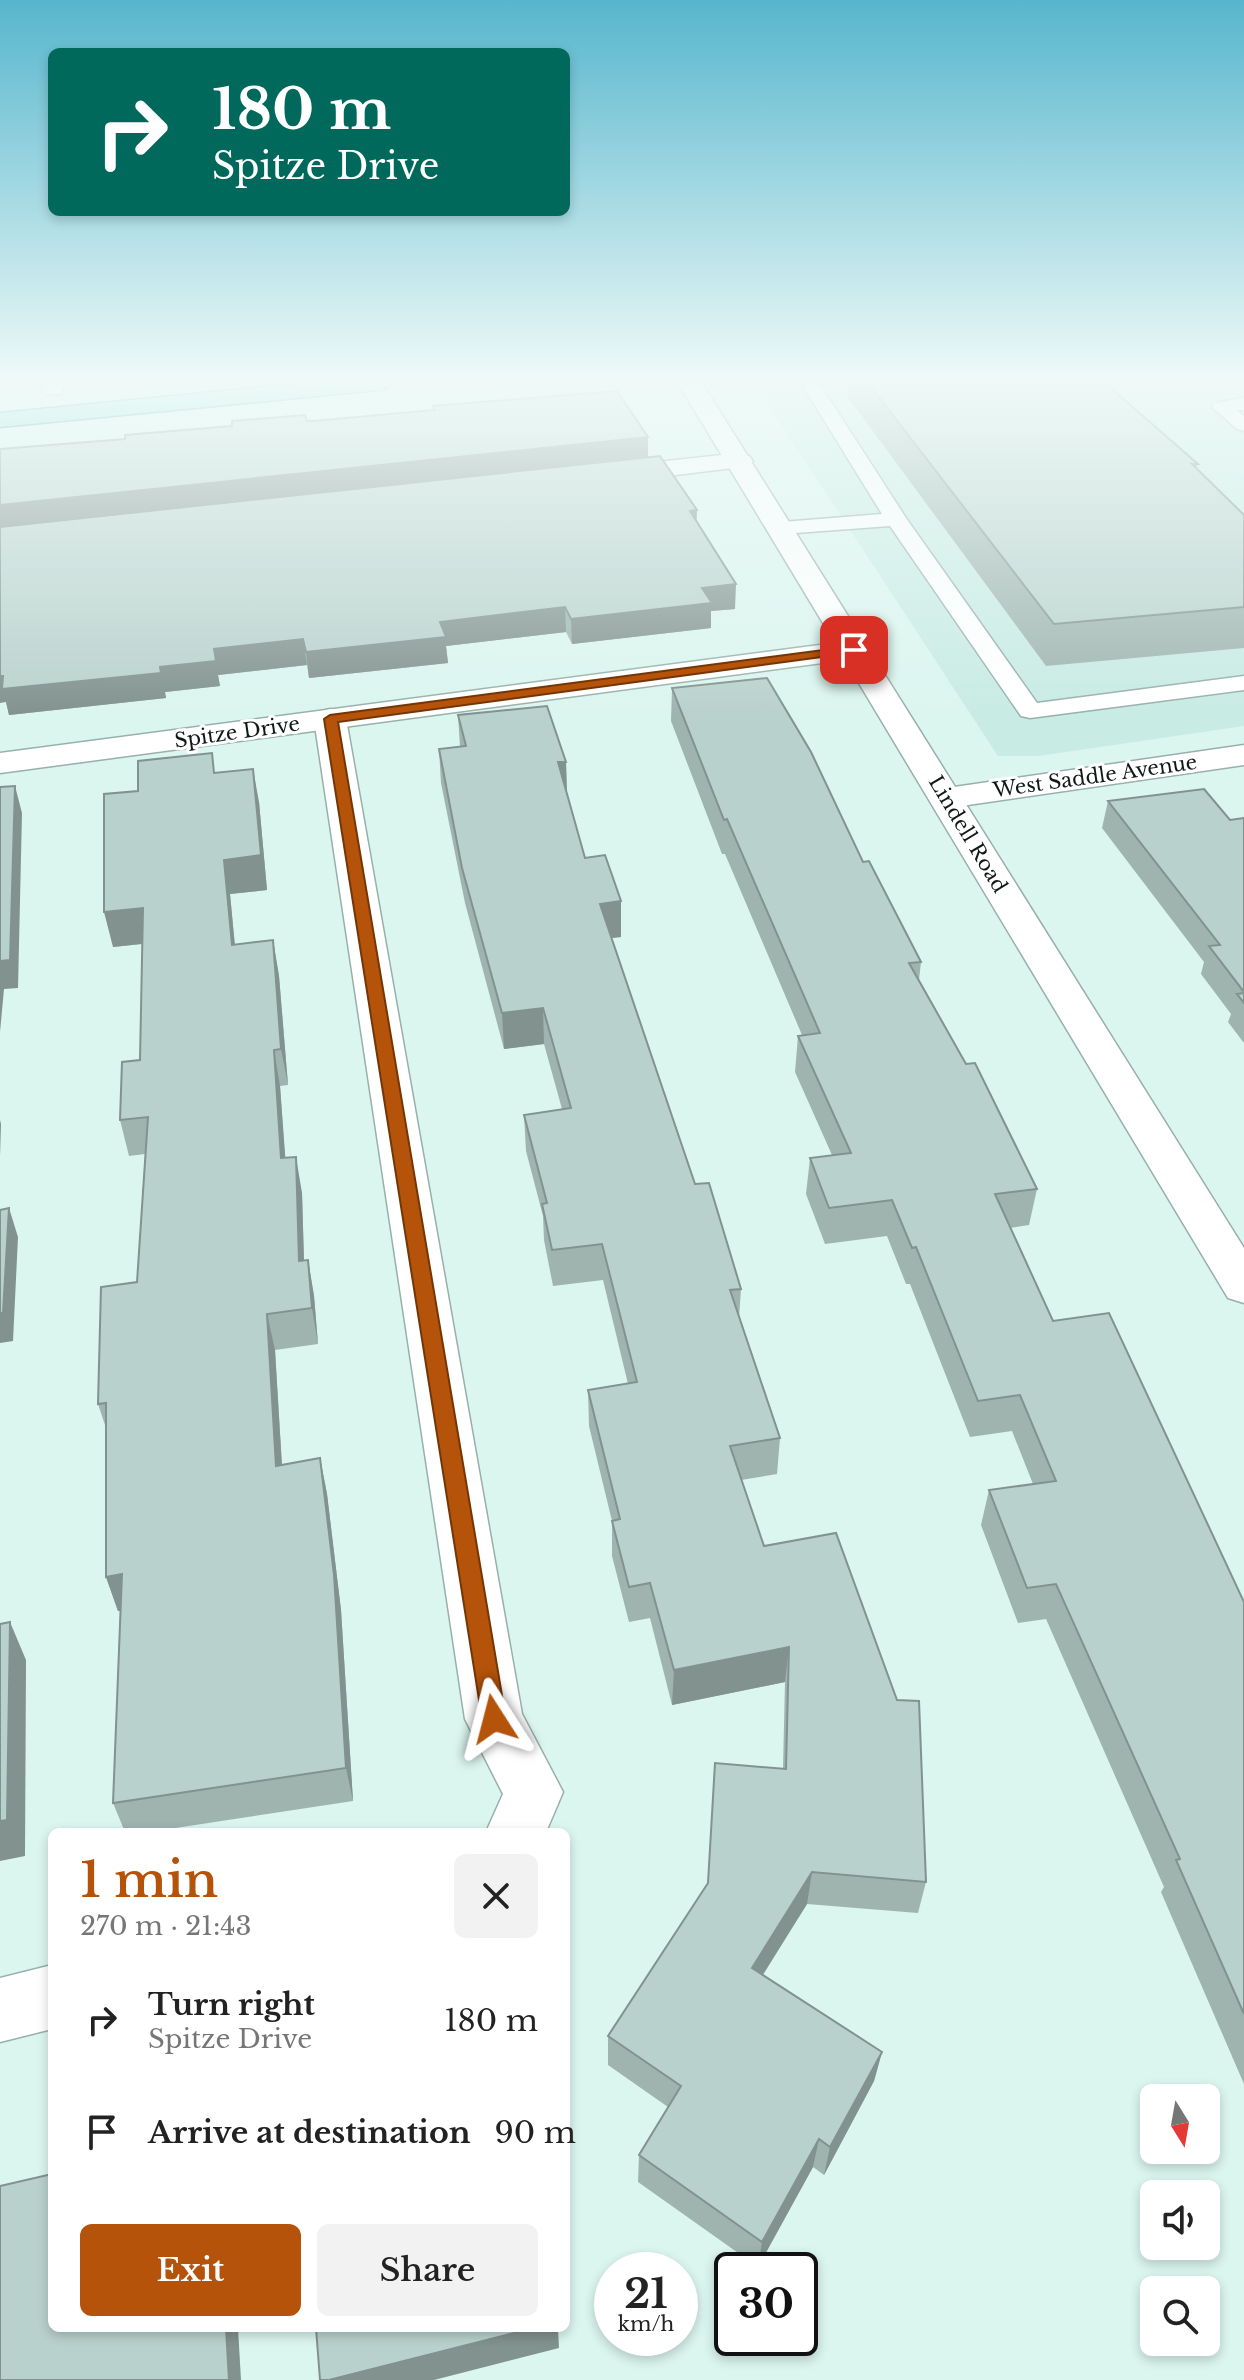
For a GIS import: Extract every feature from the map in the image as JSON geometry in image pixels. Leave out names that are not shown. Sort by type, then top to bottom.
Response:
[{"type":"street","name":"Lindell Road","points":[[761,494],[1244,1286]]},
{"type":"street","name":"Spitze Drive","points":[[0,763],[854,650]]},
{"type":"street","points":[[330,719],[494,1719],[533,1792],[518,1828]]},
{"type":"street","name":"West Saddle Avenue","points":[[947,798],[1244,755]]},
{"type":"street","points":[[0,2010],[48,1998]]},
{"type":"lane","points":[[880,494],[1030,711],[1244,683]]},
{"type":"lane","points":[[782,528],[896,519]]},
{"type":"shaded area","points":[[827,494],[1244,494],[1244,726],[1038,756],[998,756]]},
{"type":"building","points":[[0,494],[104,494],[0,505]]},
{"type":"building","points":[[306,494],[686,494],[697,510],[690,511],[736,584],[702,588],[712,603],[571,619],[565,607],[440,622],[446,637],[306,652],[303,639],[214,649],[216,661],[160,667],[161,673],[2,689],[0,527]]},
{"type":"building","points":[[954,494],[1223,494],[1244,515],[1244,607],[1054,624]]},
{"type":"building","points":[[767,678],[811,752],[863,862],[869,861],[921,962],[909,963],[966,1064],[975,1063],[1037,1189],[995,1194],[1053,1321],[1109,1313],[1244,1602],[1244,2014],[1176,1860],[1180,1859],[1056,1584],[1027,1588],[989,1490],[1056,1481],[1020,1395],[978,1401],[916,1247],[912,1248],[892,1200],[829,1208],[810,1158],[851,1153],[798,1036],[820,1033],[727,819],[724,820],[672,688]]},
{"type":"building","points":[[547,706],[566,762],[558,762],[585,858],[605,855],[621,901],[600,904],[695,1184],[709,1183],[741,1289],[730,1290],[780,1438],[730,1446],[764,1546],[836,1533],[897,1700],[919,1701],[926,1882],[812,1872],[752,1968],[882,2052],[830,2147],[819,2139],[762,2242],[639,2155],[681,2086],[608,2036],[708,1883],[715,1763],[786,1769],[789,1647],[674,1670],[650,1583],[629,1587],[612,1521],[620,1519],[588,1390],[637,1382],[602,1244],[552,1250],[542,1204],[547,1203],[524,1115],[571,1108],[543,1008],[502,1013],[462,868],[439,749],[466,746],[458,715]]},
{"type":"building","points":[[212,753],[214,773],[253,769],[261,855],[224,860],[232,945],[273,940],[281,1049],[274,1050],[281,1158],[296,1157],[299,1261],[308,1260],[312,1308],[267,1314],[276,1466],[320,1458],[334,1575],[346,1768],[113,1803],[122,1574],[106,1577],[106,1403],[98,1404],[101,1287],[137,1282],[148,1117],[120,1120],[122,1062],[140,1060],[143,908],[104,912],[104,794],[138,791],[138,761]]},
{"type":"building","points":[[15,786],[10,960],[0,961],[0,787]]},
{"type":"building","points":[[1204,789],[1230,820],[1244,818],[1244,992],[1209,946],[1220,945],[1108,801]]},
{"type":"building","points":[[9,1208],[3,1313],[0,1313],[0,1210]]},
{"type":"building","points":[[10,1622],[7,1820],[0,1821],[0,1624]]},
{"type":"building","points":[[48,2175],[48,2332],[226,2332],[229,2380],[0,2380],[0,2186]]},
{"type":"building","points":[[316,2332],[518,2332],[329,2380],[320,2380]]},
{"type":"route","points":[[494,1719],[330,719],[854,650]]}]
